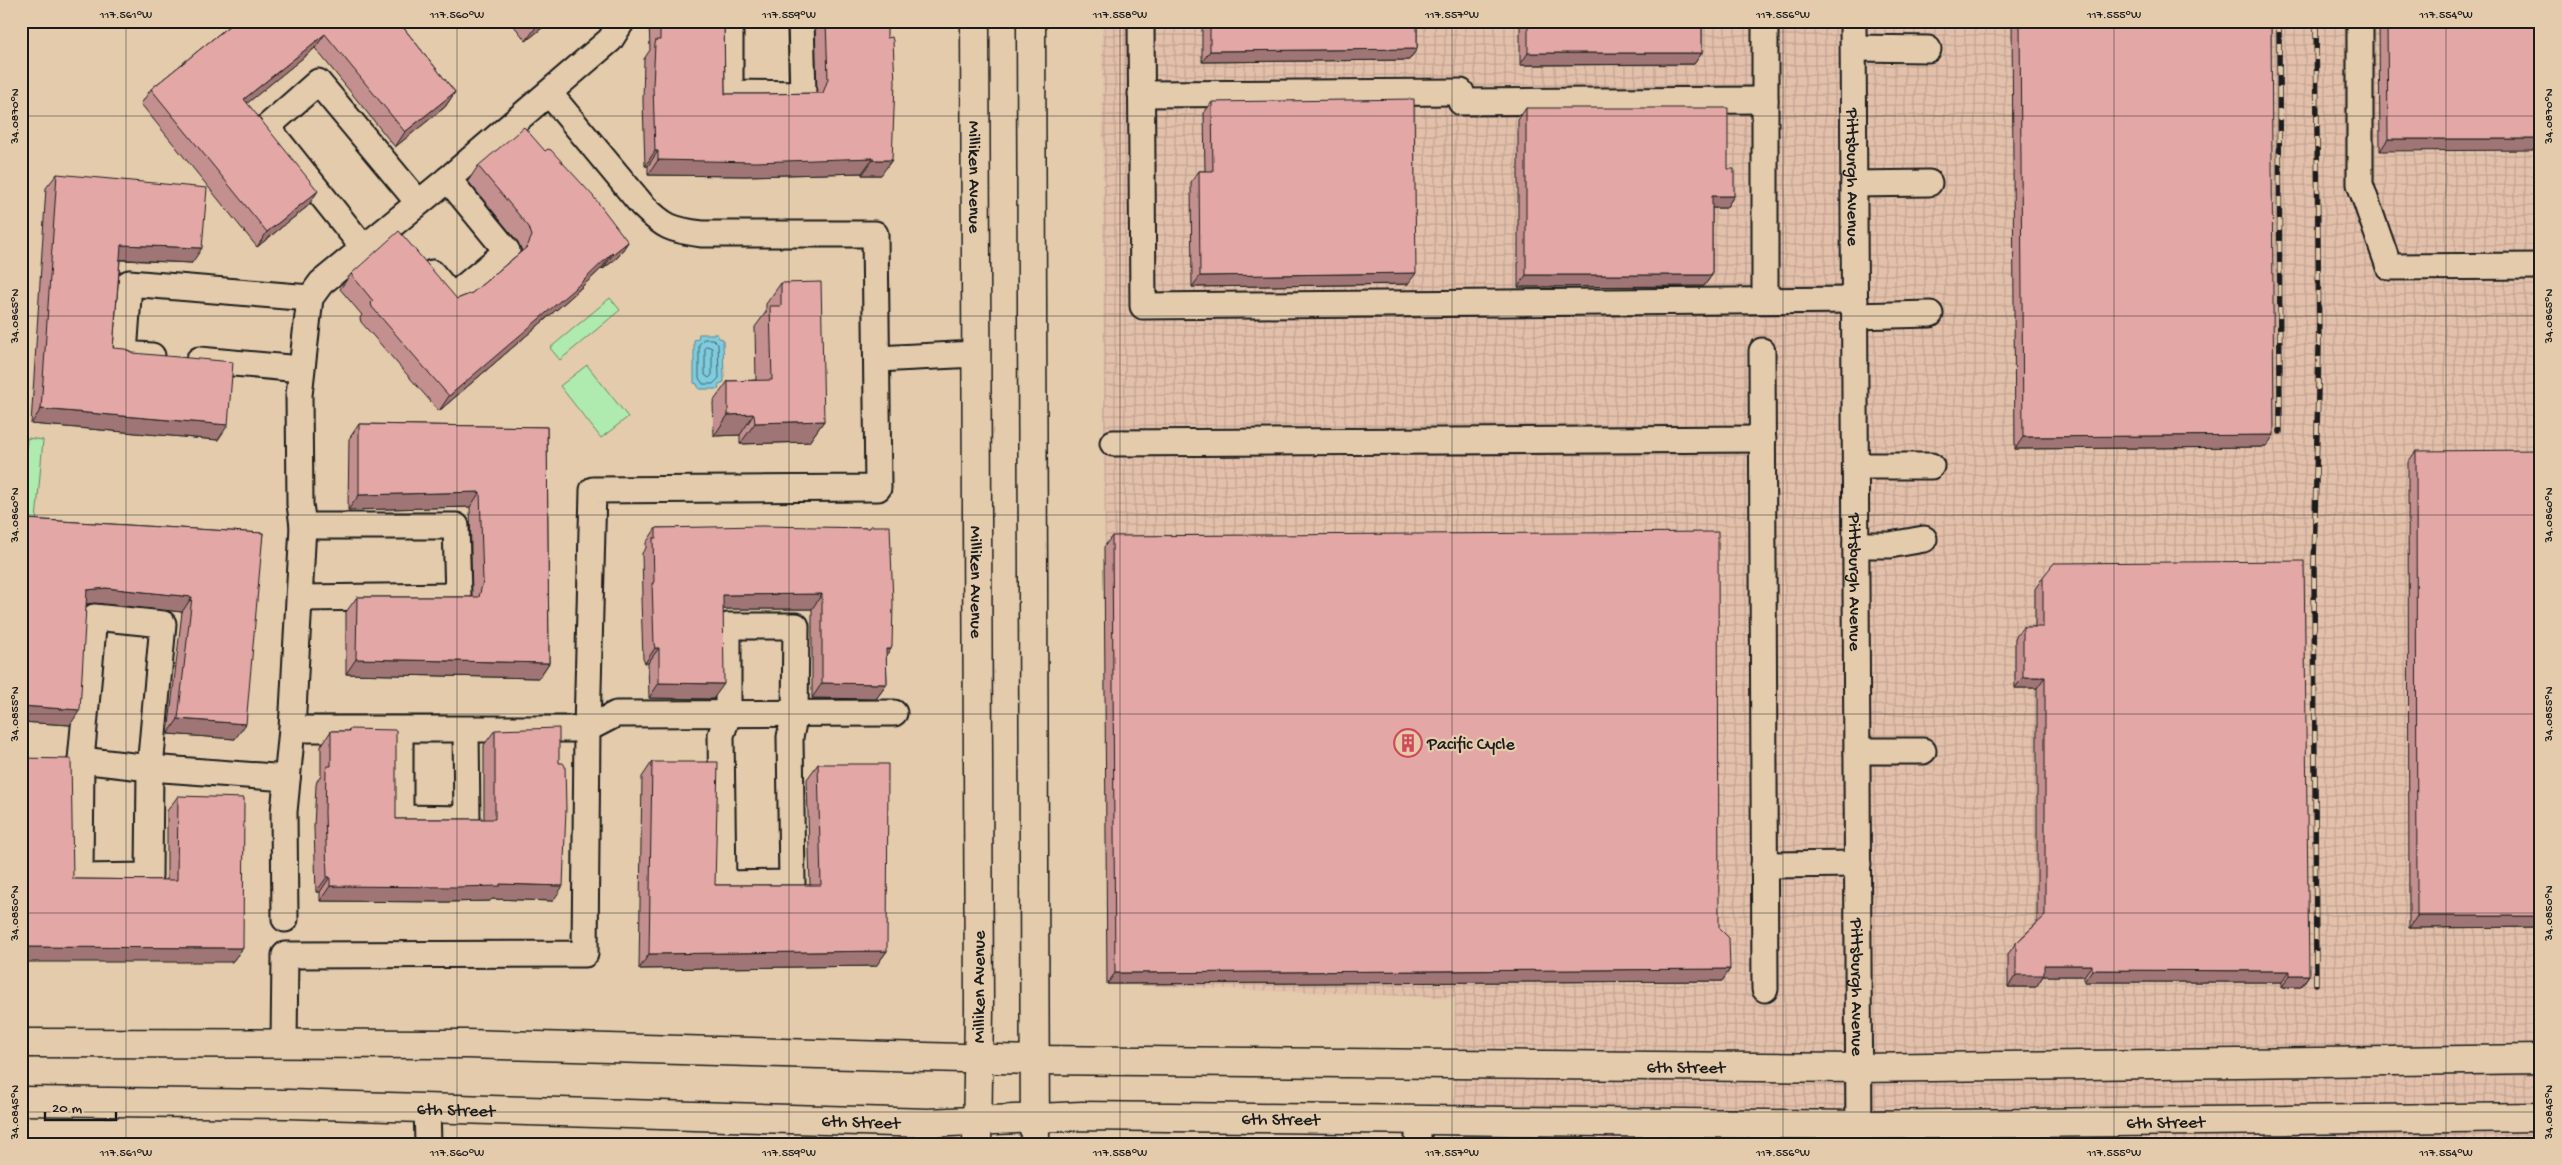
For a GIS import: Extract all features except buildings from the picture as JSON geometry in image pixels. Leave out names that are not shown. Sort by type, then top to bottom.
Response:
[{"type":"main road","name":"Milliken Avenue","points":[[975,21],[977,1132]]},
{"type":"main road","points":[[1031,21],[1034,1132]]},
{"type":"main road","name":"6th Street","points":[[21,1043],[468,1044],[1034,1060],[1858,1068],[2541,1059]]},
{"type":"main road","name":"6th Street","points":[[21,1101],[427,1108],[928,1123],[977,1132],[1034,1132],[1082,1116],[1418,1132],[1858,1134],[2541,1117]]},
{"type":"street","points":[[730,21],[730,93],[802,94],[801,21]]},
{"type":"street","points":[[1141,21],[1143,306],[1765,300],[1930,314]]},
{"type":"street","points":[[1765,21],[1765,300]]},
{"type":"street","name":"Pittsburgh Avenue","points":[[1853,21],[1858,1134]]},
{"type":"street","points":[[2360,21],[2360,184],[2389,267],[2541,266]]},
{"type":"street","points":[[403,240],[418,202],[448,179],[610,40],[620,22]]},
{"type":"street","points":[[1854,48],[1928,49]]},
{"type":"street","points":[[363,247],[267,127],[318,82],[418,202]]},
{"type":"street","points":[[284,1044],[285,955],[585,954],[587,729],[593,490],[878,488],[875,234],[702,234],[675,230],[657,220],[642,205],[549,93]]},
{"type":"street","points":[[1141,94],[1765,100]]},
{"type":"street","points":[[403,240],[452,297],[507,251],[448,179]]},
{"type":"street","points":[[1854,184],[1929,183]]},
{"type":"street","points":[[285,919],[284,812],[301,598],[303,526],[300,504],[299,395],[310,298],[321,283],[363,247],[403,240]]},
{"type":"street","points":[[301,369],[124,354],[129,283],[310,298]]},
{"type":"street","points":[[1762,350],[1765,989]]},
{"type":"street","points":[[877,359],[975,354]]},
{"type":"street","points":[[1113,443],[1763,439]]},
{"type":"street","points":[[1856,466],[1931,466]]},
{"type":"street","points":[[301,598],[458,596],[456,526],[303,526]]},
{"type":"street","points":[[1856,545],[1890,544],[1924,539]]},
{"type":"street","points":[[94,618],[163,624],[150,768],[149,876],[80,877],[81,760],[94,618]]},
{"type":"street","points":[[728,626],[796,626],[795,714],[790,737],[792,883],[723,884],[721,735],[728,715],[728,626]]},
{"type":"street","points":[[292,729],[400,731],[587,729],[616,714],[894,714]]},
{"type":"street","points":[[400,731],[400,818],[467,819],[466,731]]},
{"type":"street","points":[[1857,751],[1923,751]]},
{"type":"street","points":[[81,760],[150,768],[287,778]]},
{"type":"street","points":[[1764,865],[1858,864]]},
{"type":"street","points":[[427,1108],[428,1144]]},
{"type":"shaded area","points":[[1102,21],[2541,21],[2541,1144],[1454,1144],[1455,998],[1107,984]]},
{"type":"green space","points":[[610,298],[620,310],[560,360],[550,348]]},
{"type":"green space","points":[[587,365],[628,417],[601,438],[560,386]]},
{"type":"green space","points":[[27,438],[43,440],[36,521],[21,520]]},
{"type":"water","points":[[699,334],[717,334],[719,338],[723,339],[724,382],[719,384],[718,389],[699,389],[697,384],[694,383],[694,340],[698,339]]},
{"type":"railway","points":[[2279,21],[2280,432]]},
{"type":"railway","points":[[2316,21],[2319,347],[2314,565],[2316,984]]},
{"type":"place","name":"Pacific Cycle","points":[[1408,743]]}]
